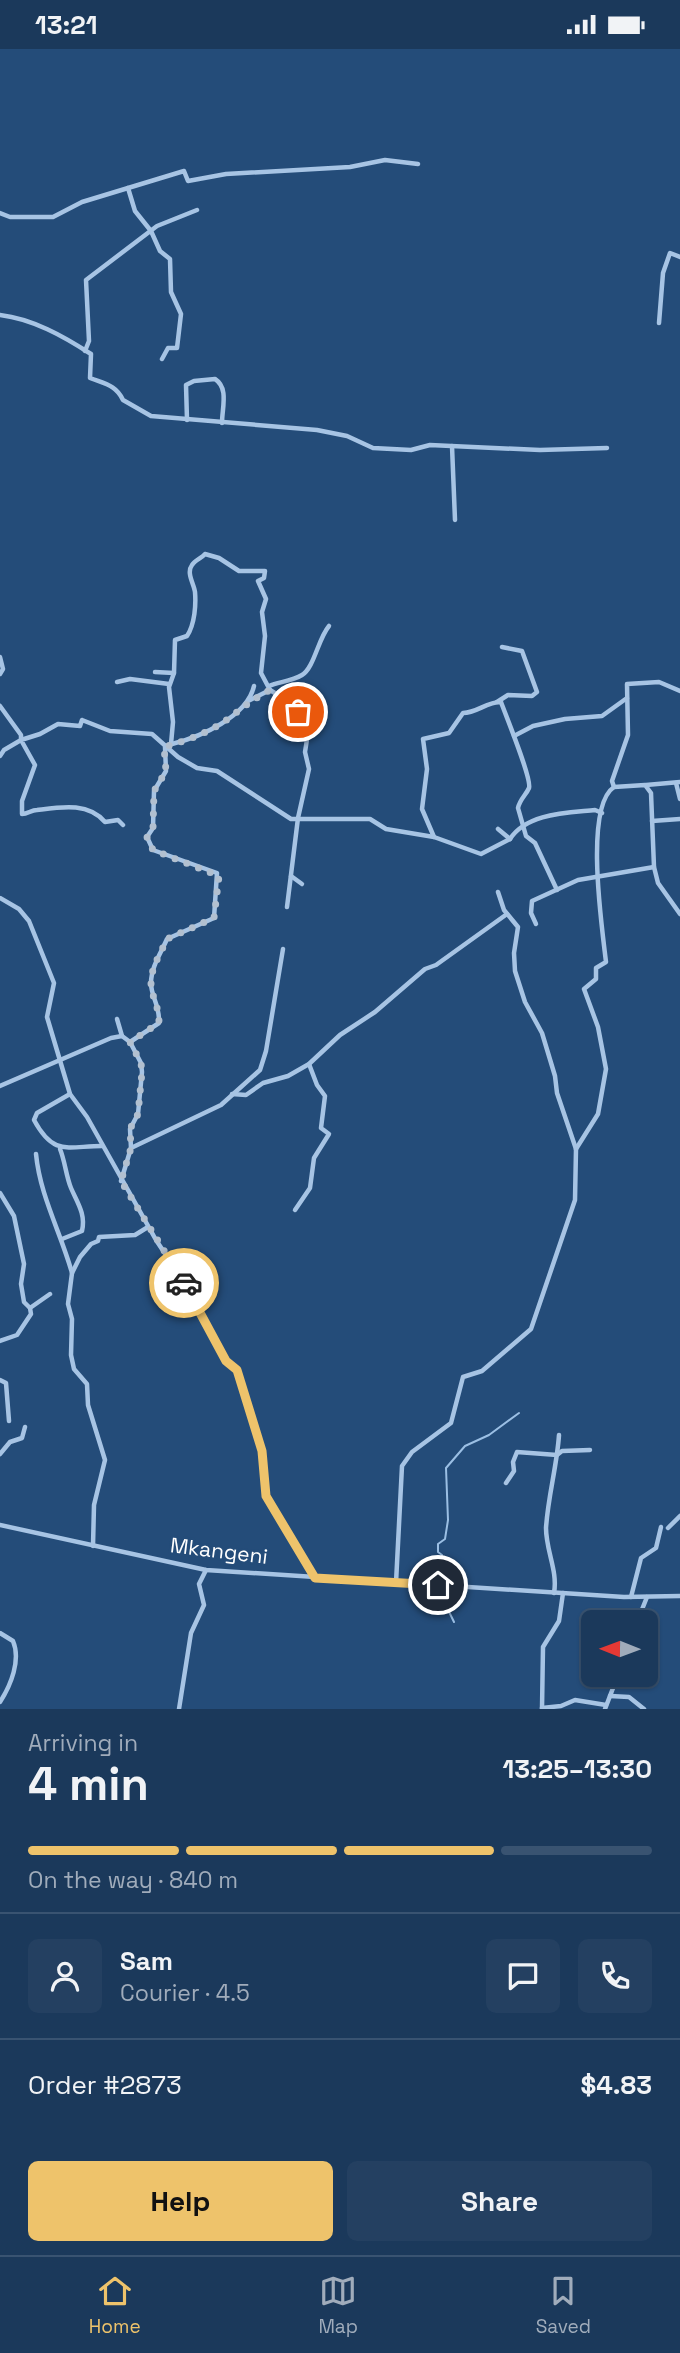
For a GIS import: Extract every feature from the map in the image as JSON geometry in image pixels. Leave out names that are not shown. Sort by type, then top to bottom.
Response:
[{"type":"street","points":[[0,213],[10,217],[53,217],[65,208],[184,171],[188,181],[226,174],[350,167],[384,160],[418,164]]},
{"type":"street","points":[[128,188],[135,211],[151,231],[160,251],[170,259],[171,292],[181,314],[179,345],[174,349],[169,348],[162,359]]},
{"type":"street","points":[[85,351],[89,341],[86,280],[151,231],[197,210]]},
{"type":"street","points":[[659,323],[665,267],[670,253],[680,257]]},
{"type":"street","points":[[0,315],[56,333],[85,351],[90,355],[90,377],[114,386],[121,392],[123,400],[151,416],[317,430],[347,436],[373,448],[411,450],[430,445],[607,448]]},
{"type":"street","points":[[187,420],[186,385],[194,380],[215,379],[224,391],[222,423]]},
{"type":"street","points":[[452,446],[455,520]]},
{"type":"street","points":[[171,744],[173,722],[169,684],[174,673],[175,640],[187,636],[195,615],[191,565],[205,554],[219,558],[239,571],[265,571],[264,578],[258,581],[266,599],[262,612],[265,636],[261,673],[270,688],[294,705],[306,724],[309,769],[298,818],[287,907]]},
{"type":"street","points":[[164,747],[200,736],[226,720],[248,701],[270,688],[303,675],[312,663],[313,654],[329,626]]},
{"type":"street","points":[[433,838],[422,809],[426,769],[423,739],[449,733],[463,713],[508,695],[532,696],[537,692],[522,651],[502,647]]},
{"type":"street","points":[[0,657],[0,674]]},
{"type":"street","points":[[155,672],[174,673]]},
{"type":"street","points":[[117,682],[130,679],[169,684]]},
{"type":"street","points":[[614,786],[612,781],[628,735],[627,684],[659,683],[680,691]]},
{"type":"street","points":[[248,701],[254,685]]},
{"type":"street","points":[[514,736],[533,726],[565,719],[603,716],[627,698]]},
{"type":"street","points":[[496,702],[501,702],[530,783],[518,808],[522,824],[526,836],[535,843],[552,875],[557,890]]},
{"type":"street","points":[[0,706],[21,735],[20,740],[35,765],[22,800],[22,814],[34,810],[75,806],[99,815],[105,822],[118,820],[123,825]]},
{"type":"street","points":[[0,756],[20,740],[40,734],[58,724],[77,726],[85,720],[110,731],[152,734],[164,747],[193,766],[225,775],[291,819],[370,819],[386,829],[433,838],[481,854],[510,839],[522,824],[563,813],[595,810],[601,813]]},
{"type":"street","points":[[130,1042],[159,1023],[159,1007],[151,984],[156,961],[167,939],[214,918],[218,894],[217,873],[153,850],[148,845],[147,837],[153,828],[154,791],[166,771],[164,747]]},
{"type":"street","points":[[576,1150],[598,1114],[606,1069],[598,1027],[584,989],[596,979],[596,968],[606,962],[595,858],[604,798],[614,786],[678,783],[680,799]]},
{"type":"street","points":[[645,785],[653,799],[654,867],[658,883],[680,914]]},
{"type":"street","points":[[652,821],[680,819]]},
{"type":"street","points":[[498,829],[510,839]]},
{"type":"street","points":[[536,924],[531,913],[532,901],[578,880],[654,867]]},
{"type":"street","points":[[291,876],[302,884]]},
{"type":"street","points":[[396,1583],[402,1466],[412,1452],[451,1423],[463,1377],[482,1371],[531,1329],[575,1200],[576,1150],[556,1093],[555,1076],[542,1033],[524,1002],[518,981],[514,953],[518,927],[507,914],[498,892]]},
{"type":"street","points":[[0,898],[19,909],[29,921],[54,983],[47,1017],[70,1094],[87,1117],[148,1227],[195,1299],[226,1361],[237,1370],[262,1451],[266,1496],[315,1578]]},
{"type":"street","points":[[232,1094],[246,1095],[263,1083],[288,1076],[309,1064],[340,1035],[397,995],[425,969],[436,965],[507,914]]},
{"type":"street","points":[[131,1148],[221,1105],[260,1070],[266,1051],[283,949]]},
{"type":"street","points":[[117,1019],[122,1036],[130,1042],[141,1063],[142,1072],[138,1114],[130,1129],[131,1148],[121,1181]]},
{"type":"street","points":[[0,1086],[111,1038],[122,1036]]},
{"type":"street","points":[[295,1210],[310,1188],[314,1159],[329,1134],[321,1128],[325,1096],[309,1064]]},
{"type":"street","points":[[70,1094],[37,1113],[34,1120],[42,1135],[60,1148],[71,1150],[102,1146]]},
{"type":"street","points":[[60,1148],[71,1189],[82,1209],[83,1225],[82,1231],[62,1239]]},
{"type":"street","points":[[36,1154],[37,1170],[72,1273]]},
{"type":"street","points":[[0,1194],[14,1216],[24,1263],[21,1285],[24,1302],[30,1308],[31,1314],[18,1335],[0,1341]]},
{"type":"street","points":[[93,1546],[94,1505],[106,1460],[89,1408],[87,1384],[74,1369],[71,1355],[72,1319],[68,1304],[72,1273],[80,1257],[99,1237],[135,1235],[148,1227]]},
{"type":"street","points":[[30,1308],[50,1294]]},
{"type":"street","points":[[0,1380],[6,1383],[8,1391],[9,1421]]},
{"type":"street","points":[[0,1454],[10,1442],[22,1438],[25,1427]]},
{"type":"street","points":[[554,1593],[557,1579],[548,1556],[546,1530],[552,1481],[558,1465],[559,1435]]},
{"type":"street","points":[[506,1483],[514,1471],[513,1462],[517,1452],[557,1455],[562,1451],[590,1450]]},
{"type":"street","points":[[668,1528],[680,1516]]},
{"type":"street","name":"Mkangeni","points":[[0,1525],[206,1570],[251,1570],[315,1578],[554,1593],[631,1597],[680,1596]]},
{"type":"street","points":[[631,1597],[641,1558],[656,1548],[661,1527]]},
{"type":"street","points":[[179,1709],[191,1633],[204,1605],[200,1584],[206,1570]]},
{"type":"street","points":[[563,1593],[559,1622],[543,1647],[542,1708],[568,1705],[575,1700],[606,1707],[613,1687]]},
{"type":"street","points":[[642,1610],[647,1597]]},
{"type":"street","points":[[0,1633],[13,1641],[17,1656],[10,1684],[0,1702]]},
{"type":"street","points":[[610,1696],[629,1697],[645,1709]]},
{"type":"waterway","points":[[454,1622],[439,1591],[442,1555],[438,1552],[438,1544],[445,1539],[448,1520],[446,1468],[465,1446],[489,1435],[519,1413]]},
{"type":"way so far","points":[[184,1283],[121,1181],[131,1148],[130,1129],[138,1114],[142,1072],[141,1063],[130,1042],[159,1023],[159,1007],[151,984],[156,961],[167,939],[208,923],[214,918],[219,876],[153,850],[148,845],[147,837],[153,828],[152,801],[154,791],[166,771],[164,747],[200,736],[226,720],[248,701],[270,690],[282,695],[298,712]]},
{"type":"route","points":[[184,1283],[226,1361],[237,1370],[262,1451],[266,1496],[315,1578],[438,1585]]}]
